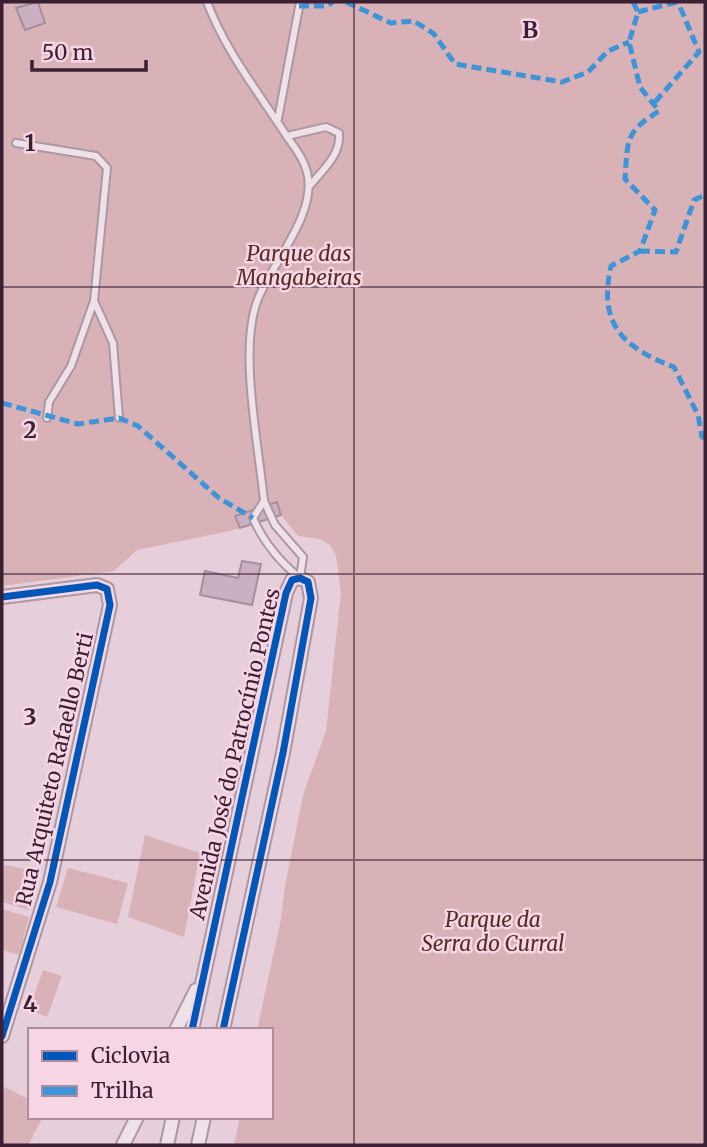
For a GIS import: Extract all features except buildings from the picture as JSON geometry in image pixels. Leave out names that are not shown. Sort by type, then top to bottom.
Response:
[{"type":"street","name":"Avenida José do Patrocínio Pontes","points":[[192,1028],[286,593],[292,580],[300,578],[308,582],[311,598],[283,753],[223,1028]]},
{"type":"street","name":"Rua Arquiteto Rafaello Berti","points":[[2,597],[97,585],[107,589],[110,604],[50,882],[2,1036]]},
{"type":"street","points":[[177,1028],[204,974]]},
{"type":"street","points":[[123,1145],[136,1119]]},
{"type":"street","points":[[167,1145],[173,1119]]},
{"type":"street","points":[[198,1145],[204,1119]]},
{"type":"lane","points":[[207,2],[241,69],[278,119],[303,161],[309,187]]},
{"type":"lane","points":[[278,119],[300,2]]},
{"type":"lane","points":[[264,501],[253,518],[260,534],[286,568],[300,578],[303,557],[275,525],[264,501],[249,332],[258,299],[299,222],[309,187],[340,145],[339,133],[326,127],[287,136]]},
{"type":"lane","points":[[16,143],[96,156],[107,168],[94,301],[71,366],[50,402],[47,418]]},
{"type":"lane","points":[[94,301],[113,343],[119,418]]},
{"type":"green space","points":[[2,2],[705,2],[705,1145],[234,1145],[240,1119],[273,1119],[273,1028],[257,1028],[281,919],[303,795],[326,731],[341,593],[336,555],[330,545],[320,539],[298,536],[281,515],[230,531],[137,550],[114,571],[2,586]]},
{"type":"green space","points":[[145,835],[200,853],[184,937],[128,917]]},
{"type":"green space","points":[[2,864],[39,872],[29,910],[2,902]]},
{"type":"green space","points":[[68,868],[128,883],[117,924],[56,907]]},
{"type":"green space","points":[[2,909],[29,917],[19,955],[2,950]]},
{"type":"green space","points":[[43,970],[62,976],[47,1017],[29,1010]]},
{"type":"green space","points":[[5,1087],[28,1099],[28,1119],[42,1119],[28,1145],[2,1145],[2,1093]]},
{"type":"marked path","points":[[299,6],[327,6],[333,2]]},
{"type":"marked path","points":[[346,2],[391,23],[414,21],[434,34],[455,64],[562,82],[588,72],[608,51],[629,42]]},
{"type":"marked path","points":[[633,2],[638,12],[629,42],[640,87],[659,111],[639,125],[630,139],[625,179],[655,210],[640,251],[611,266],[608,303],[618,331],[628,342],[640,351],[674,367],[698,415],[702,437],[705,438]]},
{"type":"marked path","points":[[638,12],[677,2]]},
{"type":"marked path","points":[[655,102],[699,52],[678,2]]},
{"type":"marked path","points":[[640,251],[676,252],[694,200],[705,195]]},
{"type":"marked path","points":[[2,403],[78,424],[119,418],[138,426],[219,498],[253,518]]},
{"type":"cycle path","points":[[192,1028],[286,593],[292,580],[300,578],[308,582],[311,598],[283,753],[223,1028]]},
{"type":"cycle path","points":[[2,597],[97,585],[107,589],[110,605],[50,882],[2,1036]]},
{"type":"park label","name":"Parque das Mangabeiras","points":[[299,266]]},
{"type":"park label","name":"Parque da Serra do Curral","points":[[493,932]]}]
